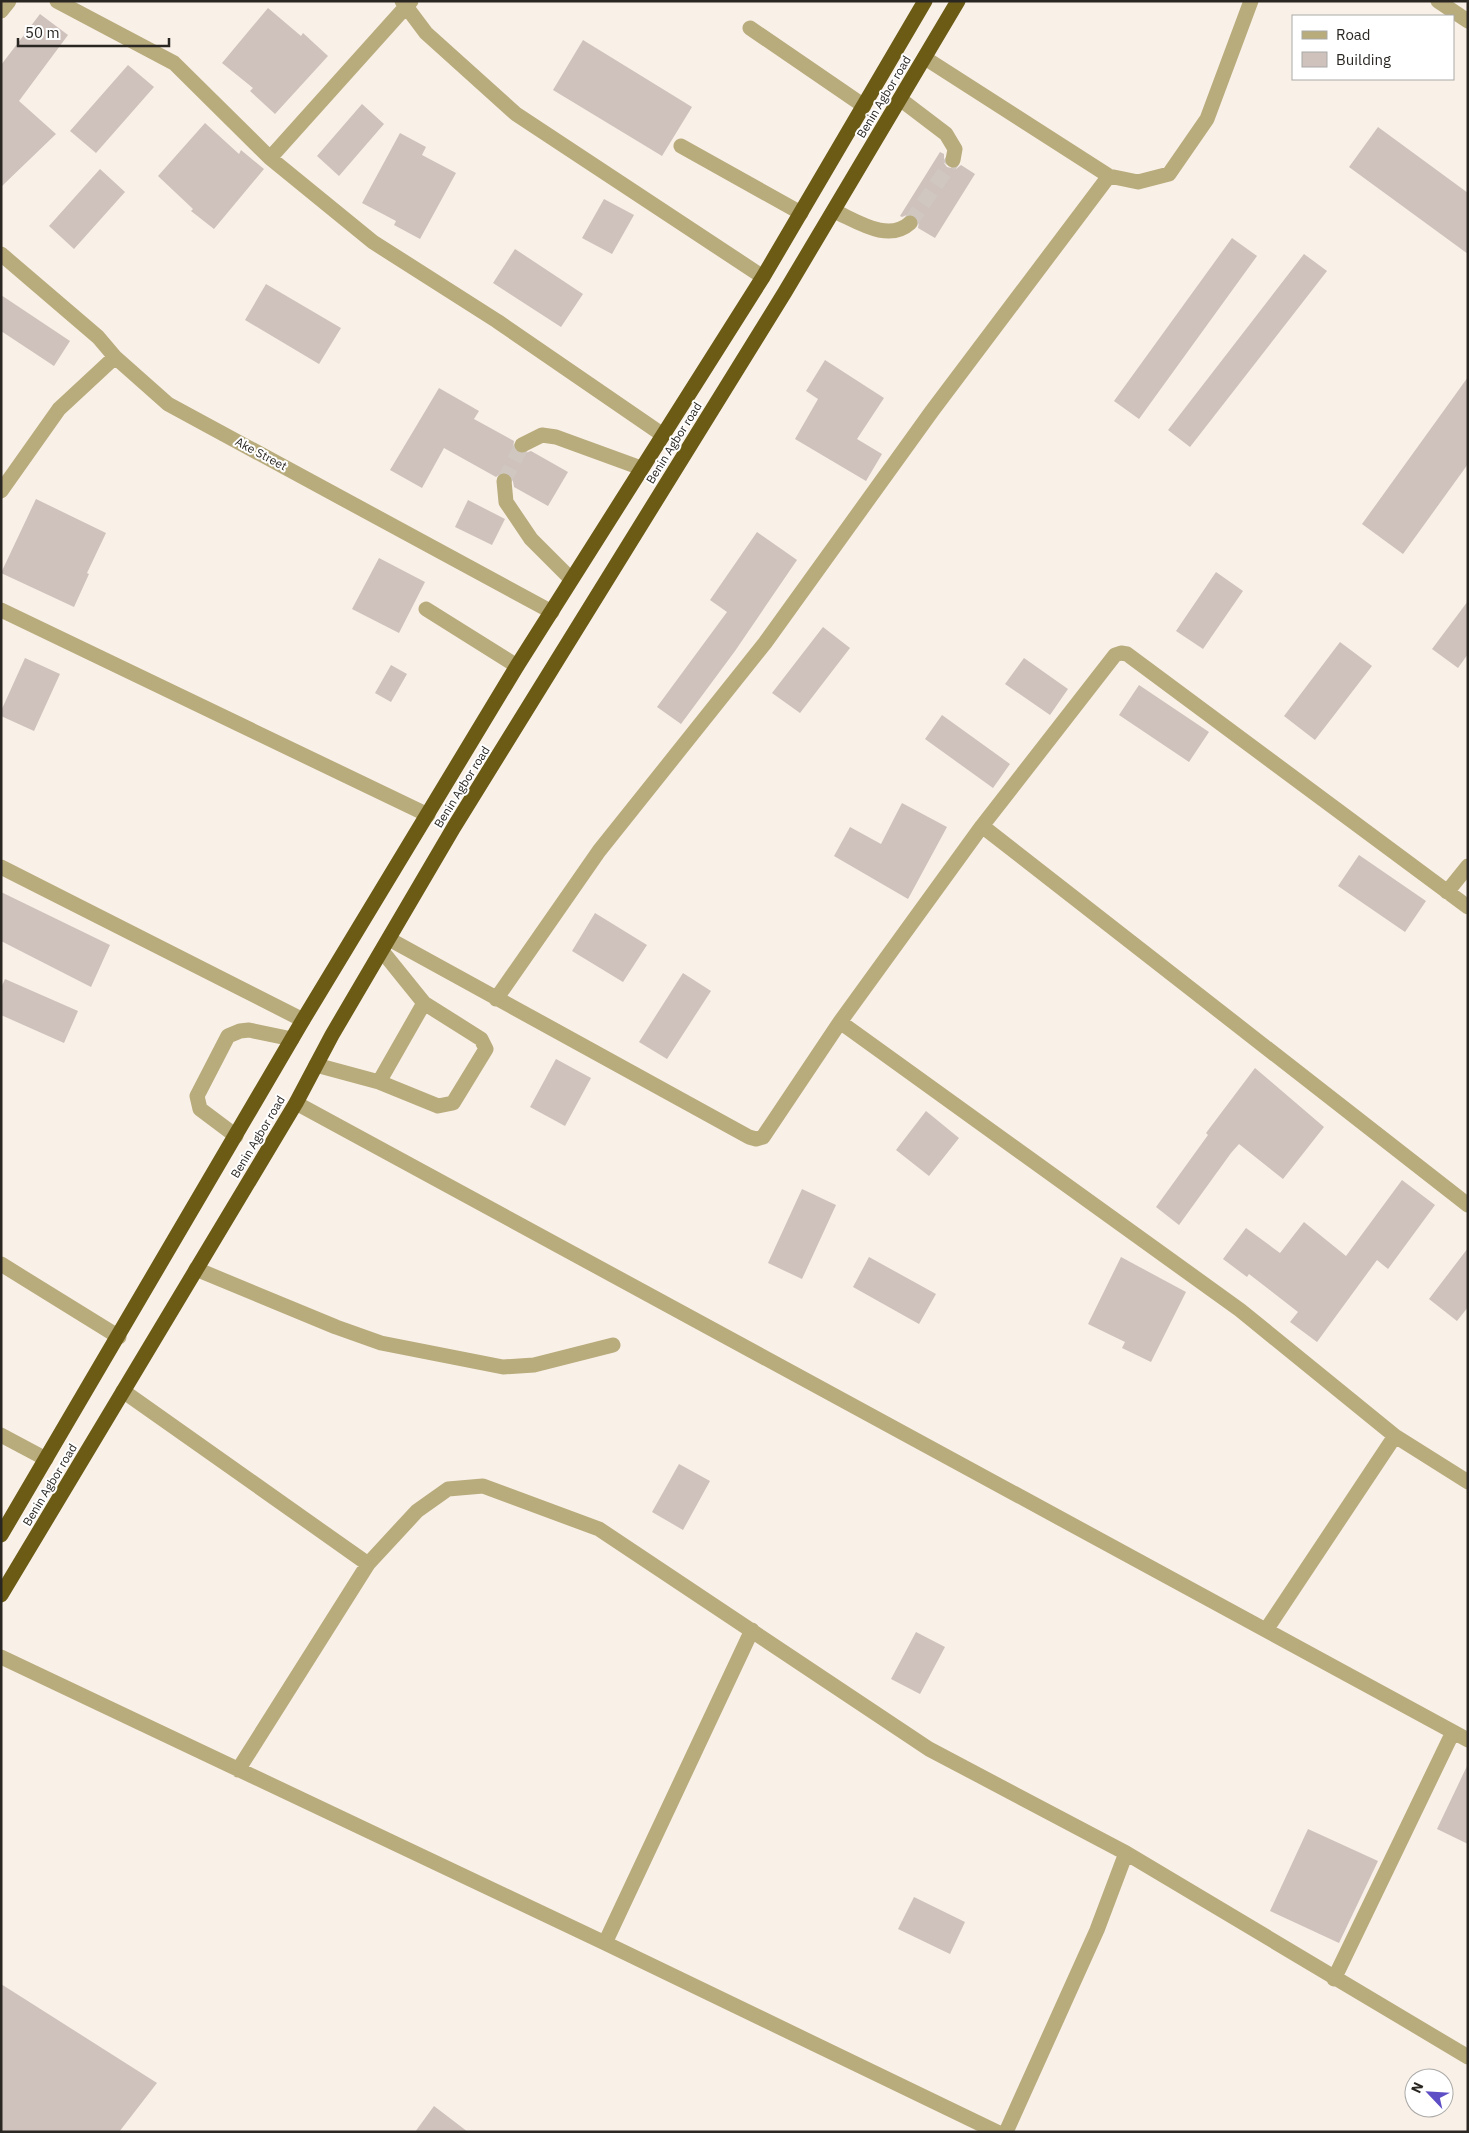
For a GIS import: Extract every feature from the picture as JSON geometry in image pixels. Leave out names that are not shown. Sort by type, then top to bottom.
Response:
[{"type":"highway","name":"Benin Agbor road","points":[[1,1535],[303,1020],[517,666],[763,277],[925,1]]},
{"type":"highway","name":"Benin Agbor road","points":[[1,1595],[296,1103],[316,1065],[454,827],[834,212],[958,1]]},
{"type":"street","points":[[1,11],[10,1]]},
{"type":"street","points":[[57,1],[174,63],[270,158],[374,242],[498,321],[663,435]]},
{"type":"street","points":[[925,58],[1109,176],[1138,182],[1169,174],[1207,119],[1251,1]]},
{"type":"street","points":[[1438,1],[1468,21]]},
{"type":"street","points":[[270,158],[407,3],[426,33],[516,114],[763,277]]},
{"type":"street","points":[[750,28],[864,106]]},
{"type":"street","points":[[900,99],[946,134],[955,149],[953,160]]},
{"type":"street","points":[[681,146],[801,213]]},
{"type":"street","points":[[496,999],[599,851],[765,643],[932,411],[1109,176]]},
{"type":"street","points":[[834,212],[884,232],[902,230],[910,223]]},
{"type":"street","name":"Ake Street","points":[[1,254],[98,337],[115,357],[168,404],[552,612]]},
{"type":"street","points":[[1,491],[59,409],[115,357]]},
{"type":"street","points":[[522,445],[542,435],[556,437],[641,468]]},
{"type":"street","points":[[504,481],[506,502],[532,539],[571,579]]},
{"type":"street","points":[[426,609],[517,666]]},
{"type":"street","points":[[1,610],[428,815]]},
{"type":"street","points":[[385,945],[496,999],[749,1136],[763,1137],[840,1022],[982,826],[1115,656],[1121,653],[1127,654],[1468,907]]},
{"type":"street","points":[[982,826],[1468,1205]]},
{"type":"street","points":[[1447,892],[1468,866]]},
{"type":"street","points":[[1,867],[303,1020]]},
{"type":"street","points":[[316,1065],[379,1082],[438,1106],[453,1103],[486,1050],[481,1039],[424,1003],[385,945]]},
{"type":"street","points":[[379,1082],[424,1003]]},
{"type":"street","points":[[840,1022],[1240,1310],[1396,1436],[1468,1482]]},
{"type":"street","points":[[236,1136],[200,1109],[197,1096],[228,1036],[240,1031],[249,1030],[292,1039]]},
{"type":"street","points":[[296,1103],[1468,1740]]},
{"type":"street","points":[[1,1264],[119,1336]]},
{"type":"street","points":[[196,1268],[336,1327],[381,1343],[503,1367],[534,1365],[613,1345]]},
{"type":"street","points":[[123,1391],[368,1564]]},
{"type":"street","points":[[1,1435],[46,1459]]},
{"type":"street","points":[[1266,1630],[1396,1436]]},
{"type":"street","points":[[238,1770],[368,1564],[418,1511],[448,1489],[483,1486],[598,1529],[752,1630],[929,1750],[1126,1853],[1468,2057]]},
{"type":"street","points":[[605,1943],[752,1630]]},
{"type":"street","points":[[1,1657],[605,1943],[997,2132]]},
{"type":"street","points":[[1334,1978],[1454,1732]]},
{"type":"street","points":[[1006,2132],[1097,1930],[1126,1853]]},
{"type":"building","points":[[268,8],[301,36],[303,33],[328,56],[275,114],[250,91],[253,88],[222,63]]},
{"type":"building","points":[[40,14],[68,35],[19,101],[56,134],[1,187],[1,65]]},
{"type":"building","points":[[583,40],[692,107],[662,156],[553,90]]},
{"type":"building","points":[[128,65],[154,87],[96,153],[70,131]]},
{"type":"building","points":[[362,104],[384,124],[339,176],[317,156]]},
{"type":"building","points":[[205,123],[239,154],[241,150],[264,169],[214,229],[191,211],[193,209],[158,176]]},
{"type":"building","points":[[1378,127],[1468,193],[1468,254],[1349,167]]},
{"type":"building","points":[[400,133],[426,147],[422,155],[456,173],[420,239],[394,225],[396,221],[362,203]]},
{"type":"building","points":[[940,152],[944,154],[944,163],[947,167],[956,169],[961,165],[975,174],[935,238],[918,228],[919,222],[915,215],[900,216]]},
{"type":"building","points":[[100,169],[125,192],[74,249],[49,226]]},
{"type":"building","points":[[604,199],[634,215],[612,254],[582,238]]},
{"type":"building","points":[[1232,238],[1257,256],[1139,419],[1114,401]]},
{"type":"building","points":[[515,249],[583,294],[561,327],[493,283]]},
{"type":"building","points":[[1304,254],[1327,271],[1190,447],[1168,430]]},
{"type":"building","points":[[266,284],[341,328],[319,364],[245,320]]},
{"type":"building","points":[[1,295],[70,341],[54,366],[1,331]]},
{"type":"building","points":[[825,360],[884,398],[857,439],[882,454],[866,481],[795,439],[818,399],[806,391]]},
{"type":"building","points":[[1468,377],[1468,464],[1403,554],[1362,524]]},
{"type":"building","points":[[439,388],[479,411],[474,419],[514,441],[513,449],[517,453],[522,454],[531,451],[568,472],[548,506],[514,487],[512,476],[508,473],[503,472],[496,477],[444,448],[422,488],[390,470]]},
{"type":"building","points":[[36,499],[106,533],[87,573],[89,574],[74,607],[1,573]]},
{"type":"building","points":[[468,500],[505,519],[492,545],[455,527]]},
{"type":"building","points":[[757,532],[797,560],[735,651],[681,724],[657,707],[727,612],[710,600]]},
{"type":"building","points":[[379,558],[425,582],[399,633],[352,609]]},
{"type":"building","points":[[1216,572],[1243,591],[1203,649],[1176,631]]},
{"type":"building","points":[[1468,601],[1468,654],[1458,668],[1432,649]]},
{"type":"building","points":[[823,627],[850,648],[800,713],[772,693]]},
{"type":"building","points":[[1340,642],[1372,666],[1315,740],[1284,716]]},
{"type":"building","points":[[25,658],[60,674],[34,731],[1,716],[1,711]]},
{"type":"building","points":[[1024,658],[1068,689],[1050,715],[1005,684]]},
{"type":"building","points":[[391,665],[407,674],[391,702],[375,693]]},
{"type":"building","points":[[1139,685],[1209,732],[1189,762],[1119,715]]},
{"type":"building","points":[[942,715],[1010,764],[993,788],[925,739]]},
{"type":"building","points":[[902,803],[947,827],[908,899],[834,856],[850,827],[881,844]]},
{"type":"building","points":[[1359,855],[1426,901],[1405,932],[1338,886]]},
{"type":"building","points":[[1,892],[110,945],[91,987],[1,941]]},
{"type":"building","points":[[595,913],[647,945],[623,982],[572,951]]},
{"type":"building","points":[[683,973],[711,991],[667,1059],[639,1042]]},
{"type":"building","points":[[5,979],[78,1011],[64,1043],[1,1015],[1,988]]},
{"type":"building","points":[[556,1059],[591,1078],[565,1126],[530,1107]]},
{"type":"building","points":[[1255,1068],[1324,1127],[1283,1179],[1239,1144],[1179,1225],[1156,1207],[1208,1135],[1206,1133]]},
{"type":"building","points":[[926,1111],[959,1138],[929,1176],[896,1150]]},
{"type":"building","points":[[1402,1180],[1435,1205],[1388,1269],[1377,1260],[1317,1342],[1290,1322],[1298,1312],[1249,1274],[1247,1277],[1223,1259],[1246,1228],[1280,1253],[1304,1222],[1346,1256]]},
{"type":"building","points":[[802,1189],[836,1205],[802,1279],[768,1263]]},
{"type":"building","points":[[1468,1248],[1468,1307],[1457,1321],[1429,1299]]},
{"type":"building","points":[[869,1257],[936,1294],[919,1324],[853,1287]]},
{"type":"building","points":[[1121,1257],[1186,1292],[1151,1362],[1122,1348],[1125,1342],[1088,1324]]},
{"type":"building","points":[[679,1464],[710,1481],[683,1530],[652,1512]]},
{"type":"building","points":[[916,1632],[945,1647],[920,1694],[891,1679]]},
{"type":"building","points":[[1468,1764],[1468,1844],[1437,1829]]},
{"type":"building","points":[[1308,1829],[1378,1861],[1339,1943],[1270,1911]]},
{"type":"building","points":[[914,1897],[965,1922],[950,1954],[898,1929]]},
{"type":"building","points":[[1,1984],[157,2083],[119,2132],[1,2132]]},
{"type":"building","points":[[434,2106],[468,2132],[415,2132]]},
{"type":"tunnel","points":[[910,223],[953,160]]},
{"type":"tunnel","points":[[504,481],[522,445]]}]
